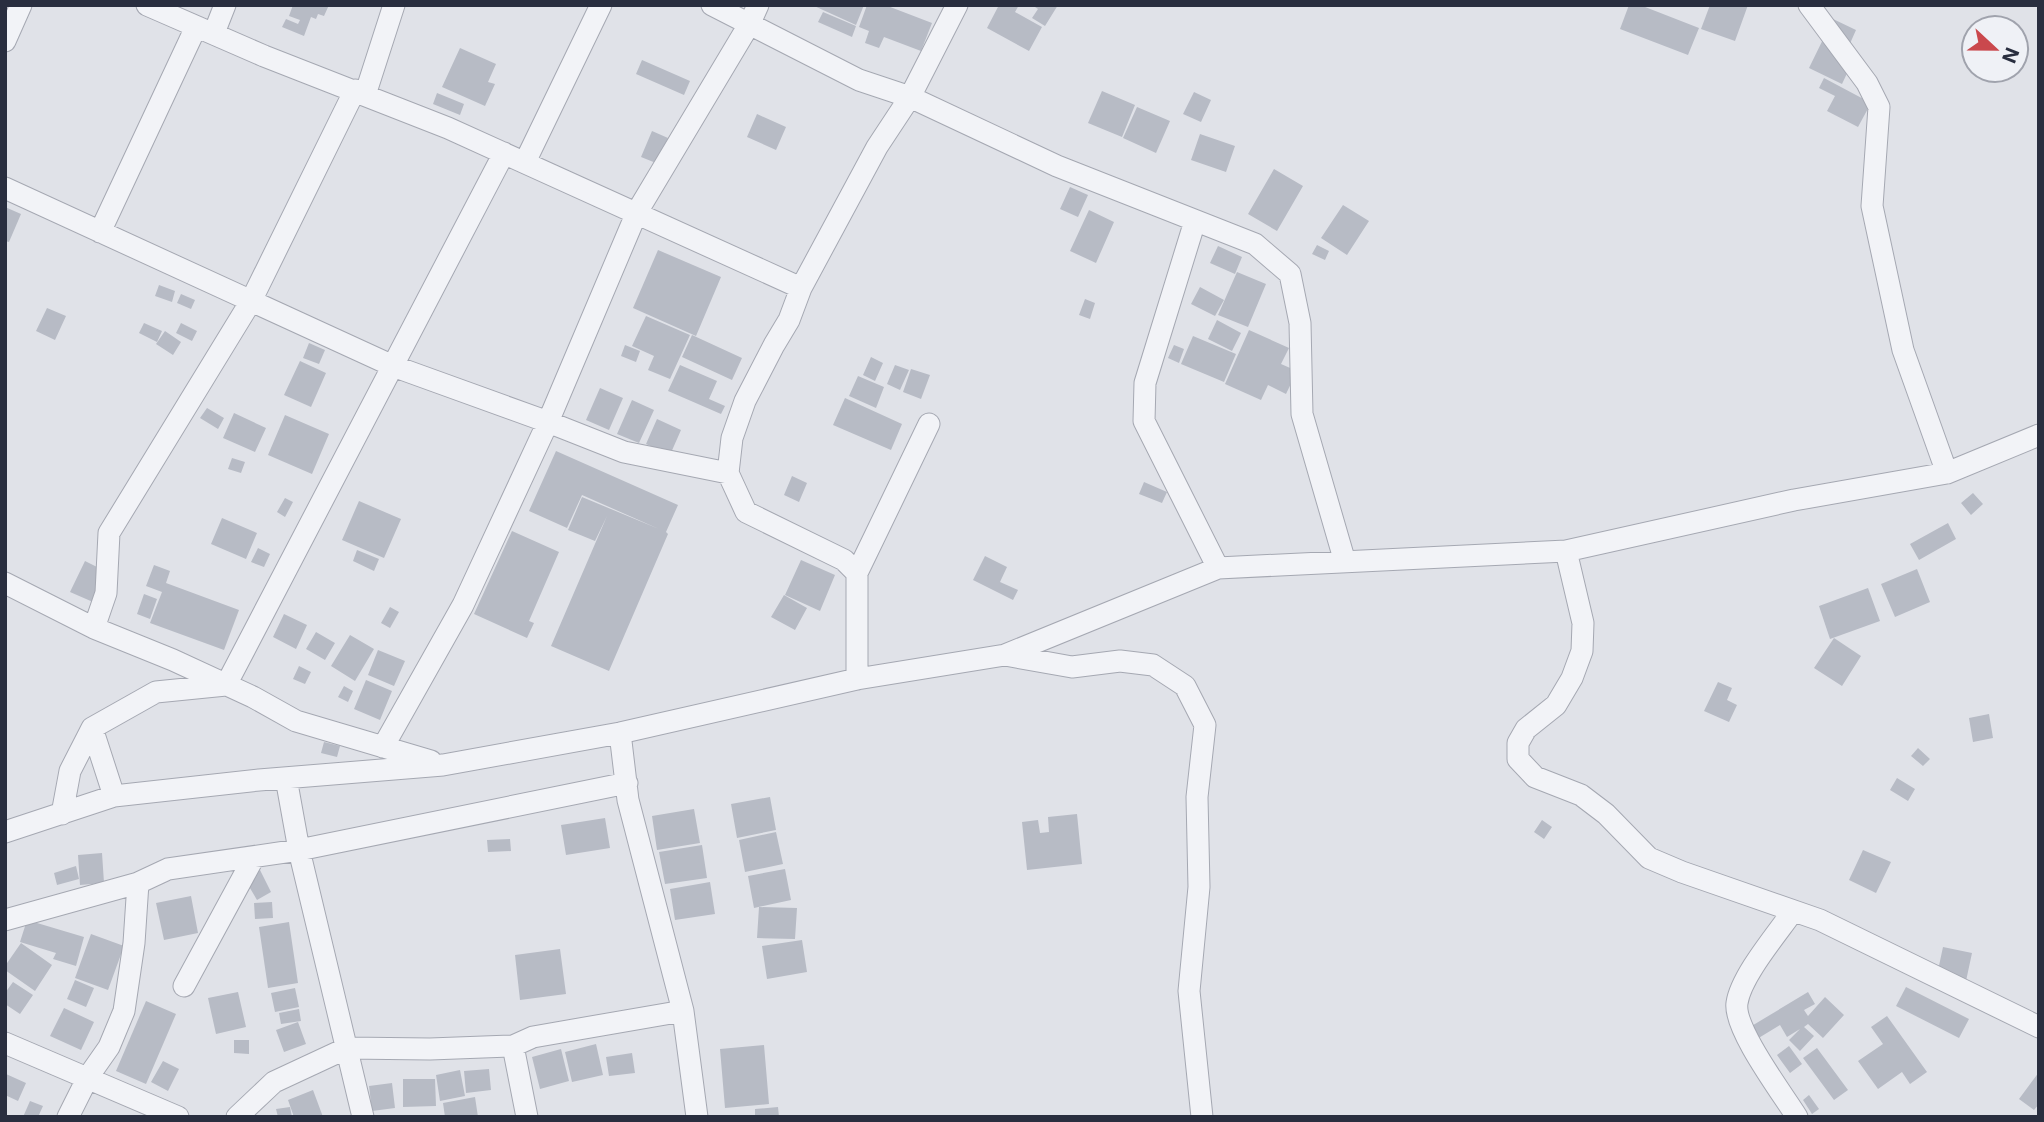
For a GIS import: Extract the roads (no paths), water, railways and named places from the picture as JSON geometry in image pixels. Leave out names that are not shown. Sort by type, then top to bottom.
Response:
[{"type":"street","points":[[5,41],[20,5]]},
{"type":"street","points":[[147,5],[525,162],[801,288]]},
{"type":"street","points":[[100,232],[205,30],[225,5]]},
{"type":"street","points":[[94,628],[106,593],[108,533],[251,301],[360,93],[394,5]]},
{"type":"street","points":[[525,162],[601,5]]},
{"type":"street","points":[[712,5],[754,14],[859,80],[910,97],[1057,166],[1255,244],[1290,274],[1300,323],[1302,414],[1345,562]]},
{"type":"street","points":[[858,573],[844,560],[746,512],[728,473],[732,438],[745,401],[789,320],[801,288],[877,147],[910,97],[957,5]]},
{"type":"street","points":[[1809,5],[1867,83],[1879,107],[1872,206],[1903,349],[1947,472]]},
{"type":"street","points":[[383,747],[463,605],[548,422],[637,212],[754,14]]},
{"type":"street","points":[[226,685],[504,153]]},
{"type":"street","points":[[5,188],[393,366],[624,452],[728,473]]},
{"type":"street","points":[[1195,221],[1145,383],[1144,421],[1218,568]]},
{"type":"street","points":[[857,679],[858,573],[929,424]]},
{"type":"street","points":[[5,832],[114,796],[443,765],[620,733],[857,679],[1005,655],[1218,568],[1566,551],[1794,500],[1947,472],[2039,435]]},
{"type":"street","points":[[1566,551],[1583,624],[1582,651],[1572,678],[1556,705],[1526,729],[1518,743],[1518,759],[1535,777],[1581,795],[1606,814],[1648,858],[1820,920],[2039,1027]]},
{"type":"street","points":[[5,583],[94,628],[226,685],[296,722],[443,765]]},
{"type":"street","points":[[1005,655],[1072,667],[1120,661],[1153,665],[1185,686],[1205,725],[1197,797],[1199,887],[1189,990],[1202,1117]]},
{"type":"street","points":[[62,814],[70,771],[92,728],[156,692],[226,685]]},
{"type":"street","points":[[92,728],[114,796]]},
{"type":"street","points":[[620,733],[628,800],[682,1012],[697,1117]]},
{"type":"street","points":[[286,778],[299,850],[363,1117]]},
{"type":"street","points":[[5,920],[138,883],[168,869],[299,850],[627,783]]},
{"type":"street","points":[[184,986],[254,856]]},
{"type":"street","points":[[68,1117],[88,1077],[109,1046],[124,1011],[134,943],[138,883]]},
{"type":"street","points":[[1793,911],[1743,983],[1736,1005],[1744,1033],[1797,1117]]},
{"type":"street","points":[[237,1117],[274,1082],[347,1048],[513,1046],[533,1037],[682,1012]]},
{"type":"street","points":[[5,1043],[178,1117]]},
{"type":"street","points":[[513,1046],[527,1117]]}]
